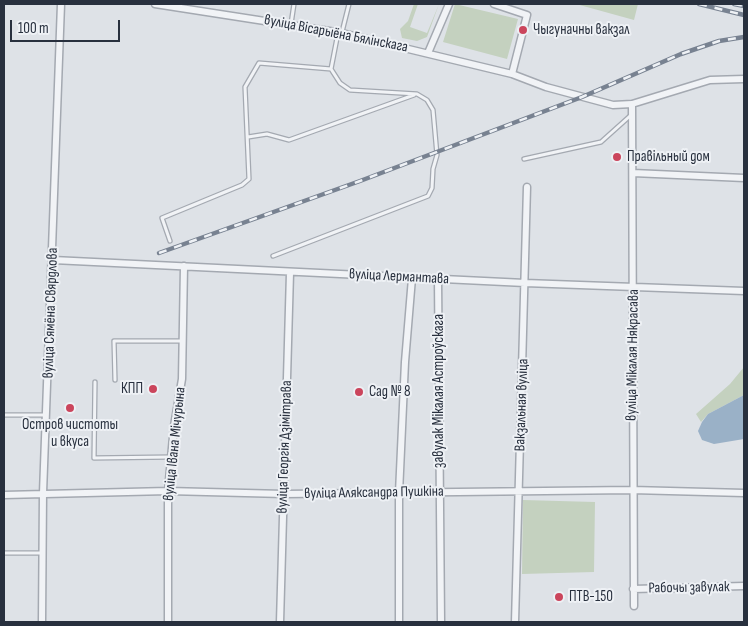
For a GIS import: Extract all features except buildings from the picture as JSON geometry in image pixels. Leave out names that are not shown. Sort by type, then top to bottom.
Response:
[{"type":"street","name":"вуліца Сямёна Свярдлова","points":[[42,622],[43,493],[61,4]]},
{"type":"street","name":"вуліца Вісарыёна Бялінскага","points":[[155,4],[340,33],[512,74],[604,104],[632,104],[710,80],[744,80]]},
{"type":"street","name":"вуліца Вісарыёна Бялінскага","points":[[428,54],[449,4]]},
{"type":"street","points":[[494,4],[527,15],[512,74]]},
{"type":"street","name":"вуліца Мікалая Някрасава","points":[[632,104],[634,286],[632,490],[634,606]]},
{"type":"street","points":[[633,172],[744,178]]},
{"type":"street","name":"Вакзальная вуліца","points":[[515,622],[526,187]]},
{"type":"street","name":"вуліца Лермантава","points":[[53,260],[290,273],[744,291]]},
{"type":"street","name":"вуліца Івана Мічурына","points":[[168,622],[168,491],[170,457],[182,379],[184,266]]},
{"type":"street","name":"вуліца Георгія Дзімітрава","points":[[280,622],[290,273]]},
{"type":"street","points":[[399,622],[399,493],[405,362],[412,278]]},
{"type":"street","name":"завулак Мікалая Астроўскага","points":[[438,279],[441,622]]},
{"type":"street","name":"вуліца Аляксандра Пушкіна","points":[[4,495],[168,491],[284,494],[632,490],[744,493]]},
{"type":"street","name":"Рабочы завулак","points":[[633,589],[744,586]]},
{"type":"lane","points":[[291,24],[294,4]]},
{"type":"lane","points":[[273,256],[428,196],[432,188],[433,169],[438,155],[434,110],[427,100],[415,94],[350,90],[340,83],[332,69],[349,4]]},
{"type":"lane","points":[[170,241],[162,218],[242,185],[249,179],[245,87],[259,63],[332,69]]},
{"type":"lane","points":[[248,138],[267,134],[289,140],[415,94]]},
{"type":"lane","points":[[524,159],[601,142],[632,113]]},
{"type":"lane","points":[[114,380],[114,341],[182,341]]},
{"type":"lane","points":[[95,382],[94,458],[170,457]]},
{"type":"lane","points":[[4,415],[46,415]]},
{"type":"lane","points":[[4,552],[43,553]]},
{"type":"green space","points":[[414,4],[418,4],[410,27],[427,33],[439,4],[427,37],[417,41],[402,38],[400,29],[408,21]]},
{"type":"green space","points":[[455,4],[518,19],[507,59],[443,42]]},
{"type":"green space","points":[[576,4],[638,4],[634,20]]},
{"type":"green space","points":[[744,367],[744,395],[708,414],[701,422],[696,414],[730,384]]},
{"type":"green space","points":[[523,500],[595,502],[594,572],[522,574]]},
{"type":"water","points":[[744,395],[744,439],[714,444],[702,440],[698,431],[708,414]]},
{"type":"railway","points":[[699,4],[744,15]]},
{"type":"railway","points":[[734,4],[744,6]]},
{"type":"railway","points":[[159,253],[360,181],[582,97],[681,54],[719,41],[744,37]]},
{"type":"place","name":"Чыгуначны вакзал","points":[[523,30]]},
{"type":"place","name":"Правільный дом","points":[[617,157]]},
{"type":"place","name":"КПП","points":[[153,389]]},
{"type":"place","name":"Сад № 8","points":[[359,392]]},
{"type":"place","name":"Остров чистоты и вкуса","points":[[70,408]]},
{"type":"place","name":"ПТВ-150","points":[[559,597]]}]
